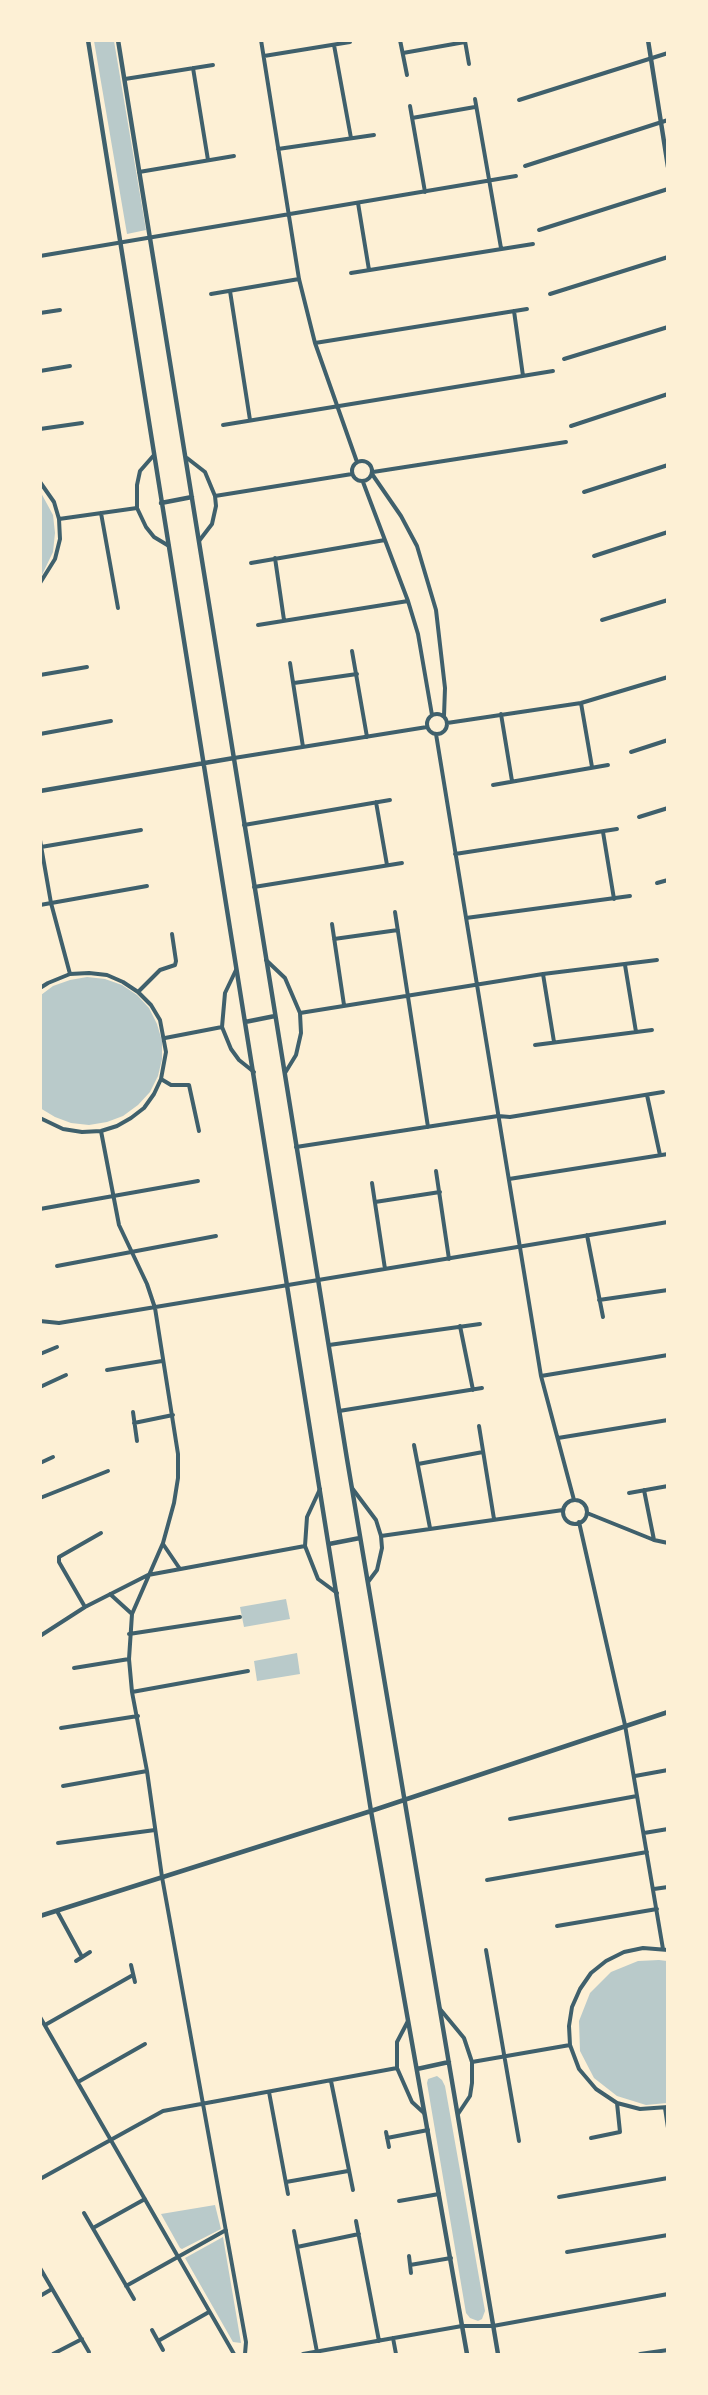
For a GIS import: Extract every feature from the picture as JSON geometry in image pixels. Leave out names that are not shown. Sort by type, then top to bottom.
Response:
[{"type":"street","points":[[88,40],[244,1022],[255,1072],[371,1810],[467,2355]]},
{"type":"street","points":[[118,40],[339,1411],[498,2355]]},
{"type":"street","points":[[261,40],[299,279],[315,343],[357,462]]},
{"type":"street","points":[[400,40],[407,75]]},
{"type":"street","points":[[648,40],[668,167]]},
{"type":"street","points":[[403,53],[465,41],[469,64]]},
{"type":"street","points":[[264,56],[350,42]]},
{"type":"street","points":[[334,45],[351,138]]},
{"type":"street","points":[[519,100],[668,53]]},
{"type":"street","points":[[125,79],[213,65]]},
{"type":"street","points":[[194,68],[208,160]]},
{"type":"street","points":[[475,99],[501,248]]},
{"type":"street","points":[[410,106],[425,192]]},
{"type":"street","points":[[412,118],[475,107]]},
{"type":"street","points":[[525,166],[668,120]]},
{"type":"street","points":[[278,149],[374,135]]},
{"type":"street","points":[[139,172],[234,156]]},
{"type":"street","points":[[40,256],[516,176]]},
{"type":"street","points":[[539,230],[668,189]]},
{"type":"street","points":[[358,203],[369,270]]},
{"type":"street","points":[[351,273],[533,244]]},
{"type":"street","points":[[550,294],[668,257]]},
{"type":"street","points":[[211,294],[299,279]]},
{"type":"street","points":[[230,291],[250,420]]},
{"type":"street","points":[[315,343],[527,309]]},
{"type":"street","points":[[40,313],[60,310]]},
{"type":"street","points":[[514,311],[523,376]]},
{"type":"street","points":[[564,359],[668,327]]},
{"type":"street","points":[[40,371],[70,366]]},
{"type":"street","points":[[223,425],[553,371]]},
{"type":"street","points":[[571,426],[668,394]]},
{"type":"street","points":[[40,429],[82,423]]},
{"type":"street","points":[[372,473],[566,442]]},
{"type":"street","points":[[154,456],[140,471],[136,485],[137,508],[154,537],[169,546]]},
{"type":"street","points":[[187,459],[206,472],[215,496],[212,524],[199,541]]},
{"type":"street","points":[[357,462],[366,462],[372,468],[372,473],[401,516],[417,546],[440,635],[445,688],[444,716],[447,723],[446,729],[436,734]]},
{"type":"street","points":[[357,462],[352,474],[354,478],[363,482],[369,480],[372,473]]},
{"type":"street","points":[[584,492],[668,465]]},
{"type":"street","points":[[215,496],[352,474]]},
{"type":"street","points":[[40,482],[54,502],[59,519],[60,539],[56,559],[40,583]]},
{"type":"street","points":[[363,482],[408,601],[418,634],[432,715]]},
{"type":"street","points":[[161,503],[192,497]]},
{"type":"street","points":[[59,519],[137,508]]},
{"type":"street","points":[[101,513],[118,608]]},
{"type":"street","points":[[594,555],[668,532]]},
{"type":"street","points":[[250,563],[385,540]]},
{"type":"street","points":[[274,558],[284,620]]},
{"type":"street","points":[[602,620],[668,600]]},
{"type":"street","points":[[258,625],[408,601]]},
{"type":"street","points":[[352,651],[368,737]]},
{"type":"street","points":[[290,663],[303,747]]},
{"type":"street","points":[[40,675],[87,667]]},
{"type":"street","points":[[294,683],[357,674]]},
{"type":"street","points":[[447,723],[581,704],[668,677]]},
{"type":"street","points":[[581,704],[592,767]]},
{"type":"street","points":[[427,727],[427,722],[432,715],[438,713],[444,716]]},
{"type":"street","points":[[501,714],[512,781]]},
{"type":"street","points":[[40,734],[111,721]]},
{"type":"street","points":[[40,791],[427,727],[436,734],[541,1376],[574,1500]]},
{"type":"street","points":[[631,752],[668,740]]},
{"type":"street","points":[[493,785],[608,765]]},
{"type":"street","points":[[244,825],[390,800]]},
{"type":"street","points":[[376,802],[387,865]]},
{"type":"street","points":[[639,817],[668,808]]},
{"type":"street","points":[[455,854],[617,829]]},
{"type":"street","points":[[41,847],[141,830]]},
{"type":"street","points":[[603,831],[614,898]]},
{"type":"street","points":[[40,840],[51,903],[70,974]]},
{"type":"street","points":[[254,887],[402,863]]},
{"type":"street","points":[[657,883],[668,880]]},
{"type":"street","points":[[40,905],[147,886]]},
{"type":"street","points":[[466,918],[630,896]]},
{"type":"street","points":[[395,912],[428,1127]]},
{"type":"street","points":[[332,924],[344,1005]]},
{"type":"street","points":[[334,939],[398,930]]},
{"type":"street","points":[[138,992],[160,970],[175,965],[172,934]]},
{"type":"street","points":[[266,960],[285,978],[300,1013],[301,1033],[296,1055],[285,1074]]},
{"type":"street","points":[[300,1013],[408,994],[657,960]]},
{"type":"street","points":[[625,965],[636,1032]]},
{"type":"street","points":[[236,970],[225,993],[222,1027],[239,1060],[255,1072]]},
{"type":"street","points":[[40,988],[70,974],[106,975],[123,981],[151,1005],[160,1020],[165,1038],[166,1059],[154,1094],[144,1108],[124,1122],[101,1131],[82,1132],[63,1129],[40,1118]]},
{"type":"street","points":[[543,974],[554,1041]]},
{"type":"street","points":[[244,1022],[275,1016]]},
{"type":"street","points":[[165,1038],[222,1027]]},
{"type":"street","points":[[535,1045],[652,1030]]},
{"type":"street","points":[[161,1079],[171,1085],[189,1085],[199,1131]]},
{"type":"street","points":[[296,1147],[498,1116],[510,1117],[663,1092]]},
{"type":"street","points":[[647,1095],[660,1155]]},
{"type":"street","points":[[101,1131],[119,1225],[147,1284],[155,1308],[178,1454],[178,1478],[174,1503],[163,1543],[132,1614],[129,1659],[132,1692],[147,1771],[162,1877],[246,2342],[244,2355]]},
{"type":"street","points":[[509,1179],[668,1154]]},
{"type":"street","points":[[436,1171],[449,1259]]},
{"type":"street","points":[[40,1209],[198,1181]]},
{"type":"street","points":[[372,1183],[385,1269]]},
{"type":"street","points":[[375,1202],[440,1191]]},
{"type":"street","points":[[40,1321],[59,1323],[155,1308],[668,1222]]},
{"type":"street","points":[[587,1235],[603,1317]]},
{"type":"street","points":[[57,1266],[216,1236]]},
{"type":"street","points":[[599,1300],[668,1290]]},
{"type":"street","points":[[329,1346],[480,1324]]},
{"type":"street","points":[[460,1326],[473,1390]]},
{"type":"street","points":[[40,1354],[57,1347]]},
{"type":"street","points":[[541,1376],[668,1355]]},
{"type":"street","points":[[107,1370],[162,1361]]},
{"type":"street","points":[[40,1387],[66,1375]]},
{"type":"street","points":[[339,1411],[482,1388]]},
{"type":"street","points":[[133,1412],[136,1441]]},
{"type":"street","points":[[134,1423],[173,1415]]},
{"type":"street","points":[[558,1438],[668,1420]]},
{"type":"street","points":[[479,1426],[494,1519]]},
{"type":"street","points":[[414,1445],[430,1528]]},
{"type":"street","points":[[418,1464],[483,1452]]},
{"type":"street","points":[[40,1463],[53,1457]]},
{"type":"street","points":[[40,1498],[108,1472]]},
{"type":"street","points":[[629,1493],[668,1486]]},
{"type":"street","points":[[352,1488],[376,1520],[381,1536],[382,1548],[377,1570],[368,1582]]},
{"type":"street","points":[[320,1489],[307,1517],[305,1546],[318,1579],[338,1593]]},
{"type":"street","points":[[644,1490],[654,1540]]},
{"type":"street","points":[[381,1536],[563,1510],[569,1502],[574,1500],[583,1503],[587,1513],[654,1540],[668,1543]]},
{"type":"street","points":[[563,1510],[568,1521],[579,1522]]},
{"type":"street","points":[[579,1522],[587,1513]]},
{"type":"street","points":[[579,1522],[625,1725],[665,1949],[643,1948],[624,1952],[606,1960],[591,1973],[579,1989],[572,2007],[569,2026],[570,2045],[579,2069],[596,2089],[617,2103],[640,2109],[666,2108],[668,2128]]},
{"type":"street","points":[[85,1607],[58,1560],[59,1557],[101,1533]]},
{"type":"street","points":[[330,1545],[360,1538]]},
{"type":"street","points":[[163,1543],[180,1569]]},
{"type":"street","points":[[40,1635],[85,1607],[148,1575],[305,1546]]},
{"type":"street","points":[[110,1594],[132,1614]]},
{"type":"street","points":[[129,1634],[240,1617]]},
{"type":"street","points":[[74,1668],[129,1659]]},
{"type":"street","points":[[132,1692],[248,1671]]},
{"type":"street","points":[[40,1917],[668,1712]]},
{"type":"street","points":[[61,1728],[138,1716]]},
{"type":"street","points":[[635,1776],[668,1770]]},
{"type":"street","points":[[63,1786],[147,1771]]},
{"type":"street","points":[[510,1819],[637,1796]]},
{"type":"street","points":[[644,1833],[668,1829]]},
{"type":"street","points":[[58,1844],[155,1830]]},
{"type":"street","points":[[487,1880],[647,1852]]},
{"type":"street","points":[[654,1889],[668,1887]]},
{"type":"street","points":[[557,1926],[657,1909]]},
{"type":"street","points":[[57,1911],[82,1958]]},
{"type":"street","points":[[486,1950],[519,2141]]},
{"type":"street","points":[[76,1961],[90,1952]]},
{"type":"street","points":[[132,1965],[135,1982]]},
{"type":"street","points":[[45,2025],[133,1974]]},
{"type":"street","points":[[440,2009],[464,2038],[472,2062],[470,2096],[458,2115]]},
{"type":"street","points":[[40,2017],[234,2355]]},
{"type":"street","points":[[408,2020],[397,2042],[397,2068],[412,2102],[425,2115]]},
{"type":"street","points":[[78,2082],[145,2044]]},
{"type":"street","points":[[472,2062],[570,2045]]},
{"type":"street","points":[[417,2069],[449,2062]]},
{"type":"street","points":[[41,2178],[163,2111],[397,2068]]},
{"type":"street","points":[[331,2080],[352,2190]]},
{"type":"street","points":[[269,2092],[288,2194]]},
{"type":"street","points":[[591,2138],[620,2132],[617,2103]]},
{"type":"street","points":[[387,2138],[428,2130]]},
{"type":"street","points":[[386,2132],[389,2147]]},
{"type":"street","points":[[286,2182],[348,2171]]},
{"type":"street","points":[[559,2197],[668,2178]]},
{"type":"street","points":[[399,2201],[440,2194]]},
{"type":"street","points":[[93,2228],[145,2199]]},
{"type":"street","points":[[84,2213],[134,2299]]},
{"type":"street","points":[[356,2221],[379,2341]]},
{"type":"street","points":[[126,2286],[226,2230]]},
{"type":"street","points":[[294,2231],[317,2352]]},
{"type":"street","points":[[297,2247],[359,2235]]},
{"type":"street","points":[[567,2252],[668,2235]]},
{"type":"street","points":[[409,2256],[411,2273]]},
{"type":"street","points":[[410,2265],[451,2258]]},
{"type":"street","points":[[40,2268],[89,2352]]},
{"type":"street","points":[[40,2295],[52,2289]]},
{"type":"street","points":[[303,2355],[462,2326],[493,2326],[668,2294]]},
{"type":"street","points":[[158,2341],[209,2312]]},
{"type":"street","points":[[152,2330],[163,2350]]},
{"type":"street","points":[[393,2338],[396,2355]]},
{"type":"street","points":[[53,2355],[82,2339]]},
{"type":"street","points":[[640,2355],[668,2350]]},
{"type":"shaded area","points":[[94,41],[114,41],[146,230],[127,234]]},
{"type":"shaded area","points":[[40,491],[53,515],[55,533],[53,552],[41,577]]},
{"type":"shaded area","points":[[87,977],[105,979],[122,985],[137,995],[149,1008],[162,1041],[162,1059],[158,1076],[150,1092],[123,1116],[89,1125],[71,1123],[40,1108],[41,995],[53,986]]},
{"type":"shaded area","points":[[286,1599],[290,1619],[244,1627],[240,1607]]},
{"type":"shaded area","points":[[297,1653],[300,1674],[257,1681],[254,1661]]},
{"type":"shaded area","points":[[638,1961],[667,1961],[667,2103],[646,2105],[617,2096],[594,2078],[580,2051],[579,2021],[590,1993],[611,1972]]},
{"type":"shaded area","points":[[437,2076],[445,2086],[485,2311],[482,2319],[478,2321],[470,2318],[466,2313],[427,2083],[428,2079]]},
{"type":"shaded area","points":[[215,2205],[221,2229],[180,2248],[161,2214]]},
{"type":"shaded area","points":[[223,2237],[241,2343],[233,2342],[185,2258]]}]
